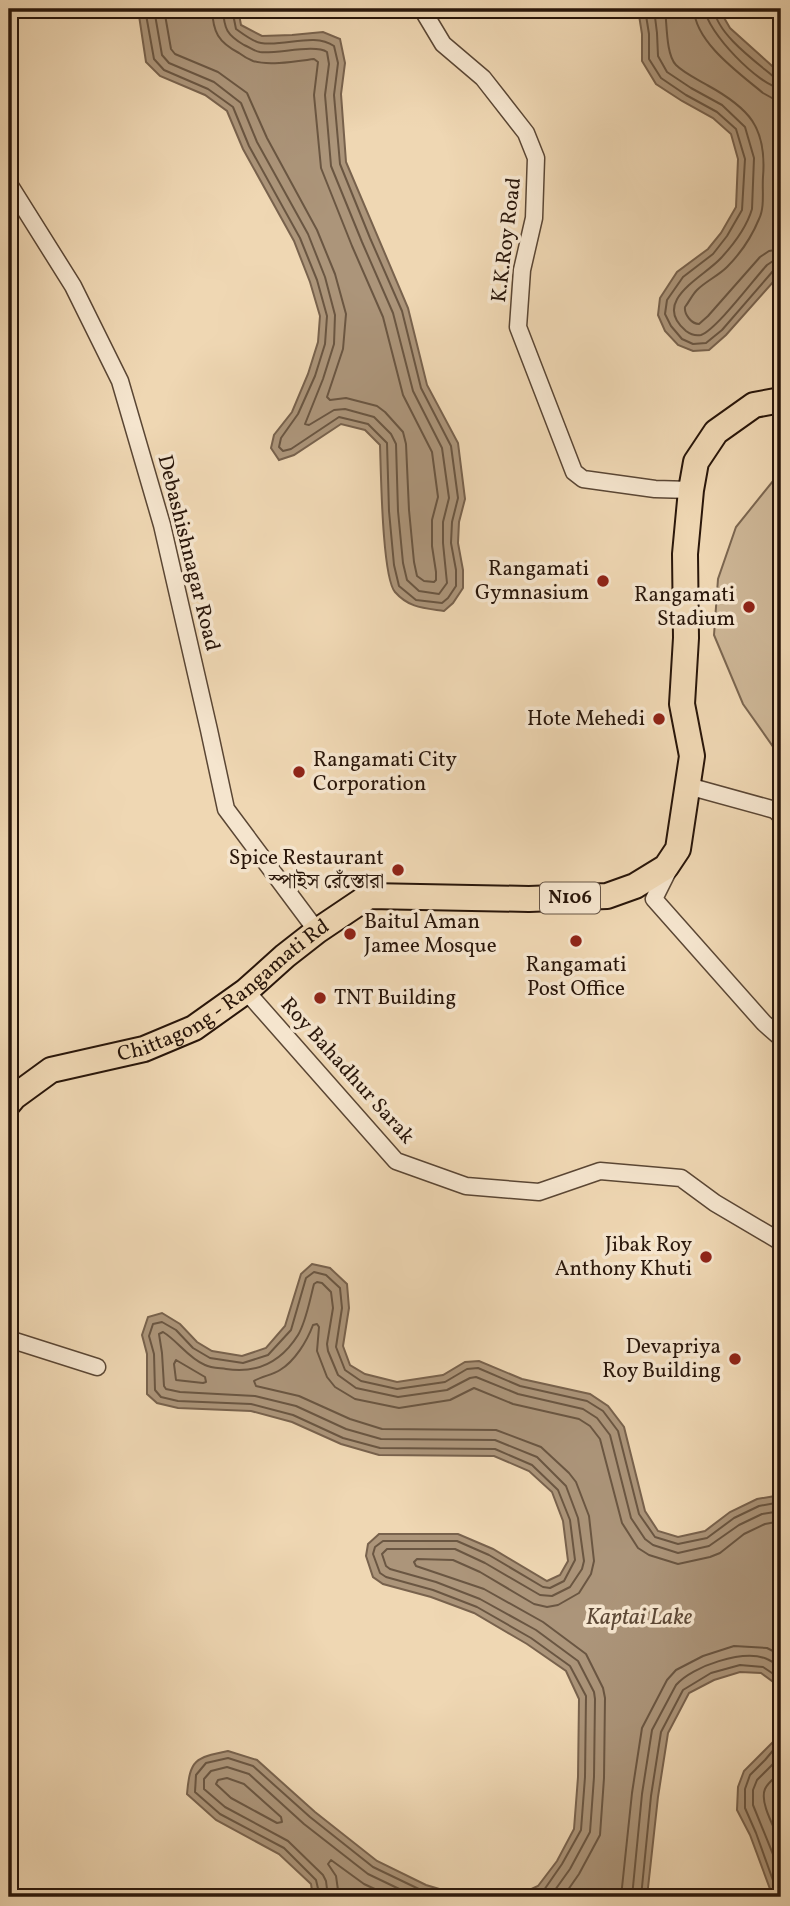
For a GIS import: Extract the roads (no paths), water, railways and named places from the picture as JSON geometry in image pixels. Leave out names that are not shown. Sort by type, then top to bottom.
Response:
[{"type":"highway","points":[[678,849],[692,756],[682,704],[685,554],[696,461],[716,432],[754,405],[781,400]]},
{"type":"highway","name":"Chittagong - Rangamati Rd","points":[[9,1103],[51,1069],[144,1049],[194,1028],[246,991],[317,931],[369,896],[529,899],[607,896],[635,886],[666,867],[678,849]]},
{"type":"street","name":"K.K.Roy Road","points":[[422,9],[443,44],[483,78],[526,133],[536,158],[534,218],[522,270],[518,327],[574,472],[583,479],[691,491]]},
{"type":"street","name":"Debashishnagar Road","points":[[9,184],[73,286],[120,381],[162,525],[226,809],[317,931]]},
{"type":"street","points":[[688,786],[775,810],[781,816]]},
{"type":"street","points":[[678,849],[654,899],[764,1023],[781,1038]]},
{"type":"street","name":"Roy Bahadhur Sarak","points":[[246,991],[396,1161],[466,1186],[539,1192],[600,1171],[681,1178],[715,1203],[778,1241]]},
{"type":"street","points":[[9,1339],[97,1367]]},
{"type":"water","points":[[138,9],[238,9],[241,25],[262,36],[323,32],[340,39],[345,63],[341,94],[346,162],[408,308],[427,385],[458,443],[465,499],[459,522],[458,543],[463,588],[444,611],[417,606],[395,592],[387,566],[380,445],[365,430],[341,424],[294,455],[279,460],[271,448],[274,435],[292,412],[318,342],[320,316],[310,282],[294,241],[243,149],[227,111],[205,95],[160,76],[146,62]]},
{"type":"water","points":[[638,9],[719,9],[730,28],[781,74],[781,273],[726,335],[709,350],[693,351],[678,345],[665,331],[658,315],[660,298],[677,272],[708,249],[736,207],[738,159],[731,134],[713,118],[656,84],[642,61]]},
{"type":"water","name":"Kaptai Lake","points":[[312,1264],[330,1268],[347,1284],[349,1308],[343,1346],[350,1365],[365,1374],[397,1382],[443,1375],[465,1362],[479,1361],[522,1379],[590,1394],[608,1406],[624,1427],[645,1511],[658,1531],[678,1537],[705,1531],[730,1512],[757,1499],[781,1495],[781,1692],[776,1684],[761,1673],[740,1672],[714,1680],[689,1693],[668,1733],[647,1897],[514,1897],[538,1886],[557,1861],[574,1829],[579,1699],[566,1671],[527,1644],[474,1613],[431,1597],[383,1584],[373,1577],[366,1556],[368,1544],[379,1534],[458,1534],[493,1549],[547,1581],[560,1575],[568,1561],[563,1521],[552,1492],[529,1471],[494,1456],[379,1455],[341,1444],[292,1422],[251,1411],[178,1408],[157,1403],[147,1394],[147,1354],[142,1335],[148,1317],[162,1313],[180,1324],[197,1342],[212,1351],[242,1356],[266,1348],[285,1326],[301,1274]]},
{"type":"water","points":[[781,1727],[781,1897],[773,1897],[750,1835],[737,1810],[738,1787],[744,1771],[773,1742]]},
{"type":"water","points":[[228,1751],[257,1760],[315,1812],[377,1861],[426,1885],[466,1897],[313,1897],[311,1884],[279,1854],[216,1820],[187,1794],[190,1773],[196,1762],[201,1758]]},
{"type":"place","name":"Rangamati Gymnasium","points":[[603,581]]},
{"type":"place","name":"Rangamati Stadium","points":[[749,607]]},
{"type":"place","name":"Hote Mehedi","points":[[659,719]]},
{"type":"place","name":"Rangamati City Corporation","points":[[299,772]]},
{"type":"place","name":"Spice Restaurant স্পাইস রেঁস্তোরা","points":[[398,870]]},
{"type":"place","name":"Baitul Aman Jamee Mosque","points":[[350,934]]},
{"type":"place","name":"Rangamati Post Office","points":[[576,941]]},
{"type":"place","name":"TNT Building","points":[[320,998]]},
{"type":"place","name":"Jibak Roy Anthony Khuti","points":[[706,1257]]},
{"type":"place","name":"Devapriya Roy Building","points":[[735,1359]]}]
